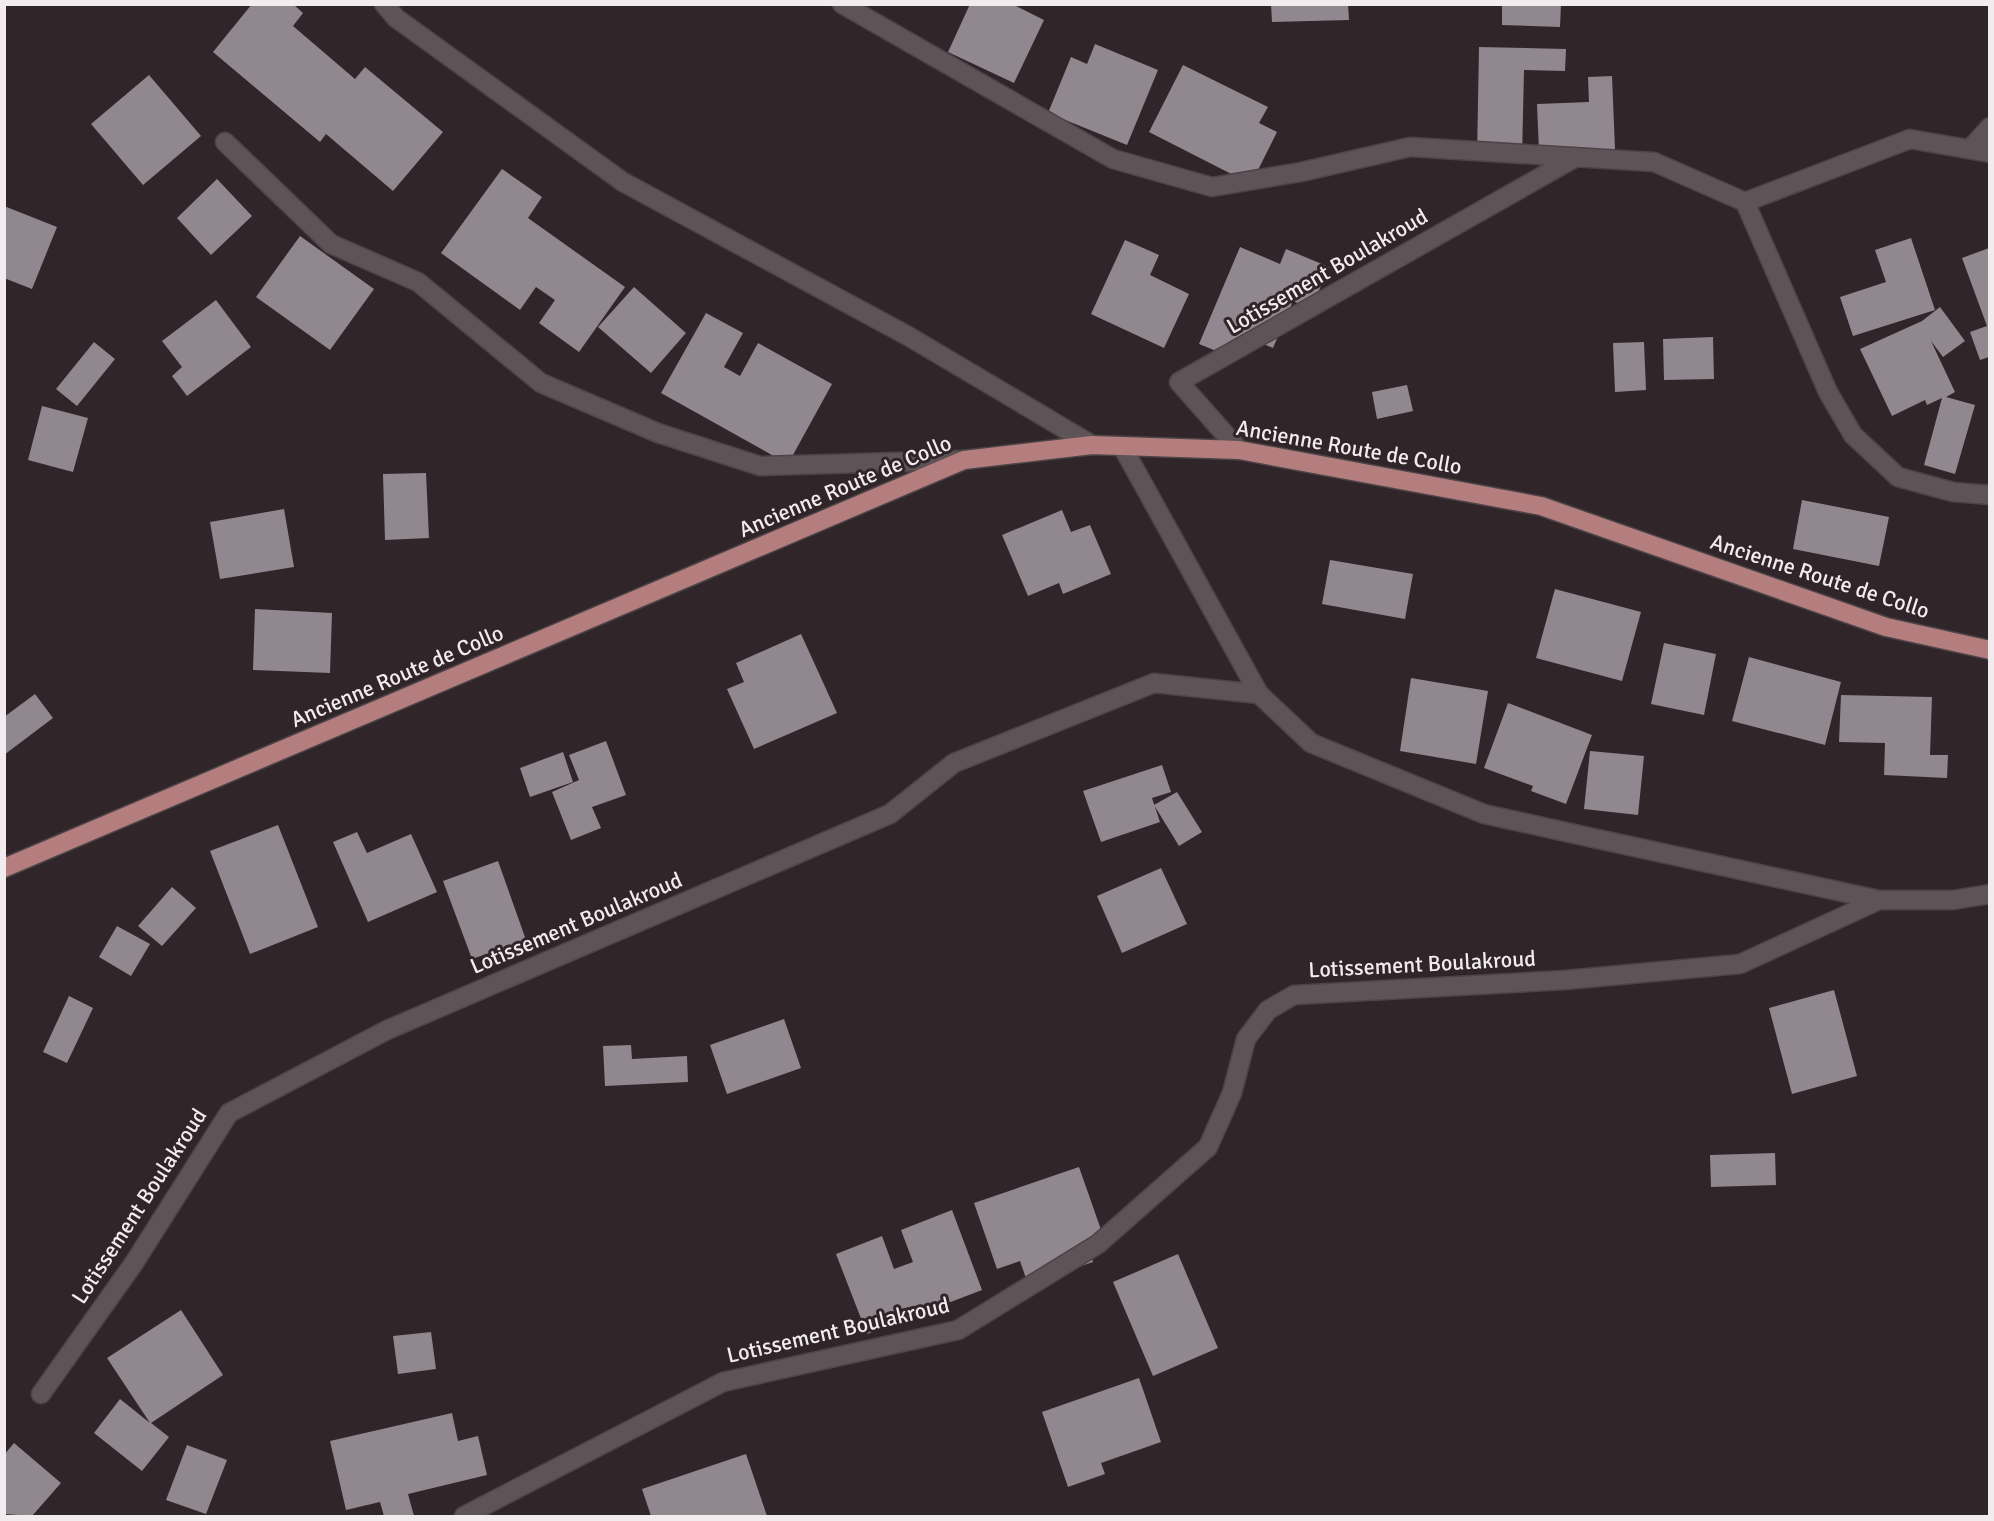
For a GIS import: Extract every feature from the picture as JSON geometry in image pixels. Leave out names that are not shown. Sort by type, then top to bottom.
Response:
[{"type":"main road","name":"Ancienne Route de Collo","points":[[4,868],[964,460],[1092,445],[1239,450],[1541,506],[1886,627],[1989,650]]},
{"type":"street","points":[[384,4],[396,18],[623,182],[908,336],[1092,445]]},
{"type":"street","points":[[842,4],[1113,159],[1212,187],[1301,172],[1410,147],[1654,162],[1745,202],[1828,392],[1853,435],[1898,477],[1953,492],[1989,495]]},
{"type":"street","points":[[1970,149],[1989,127]]},
{"type":"street","points":[[1745,202],[1910,139],[1989,153]]},
{"type":"street","points":[[225,142],[331,244],[418,282],[541,383],[658,433],[760,466],[964,460]]},
{"type":"street","name":"Lotissement Boulakroud","points":[[1239,450],[1179,382],[1576,157]]},
{"type":"street","name":"Lotissement Boulakroud","points":[[1122,446],[1258,694],[1311,743],[1484,814],[1879,900],[1953,900],[1989,894]]},
{"type":"street","name":"Lotissement Boulakroud","points":[[41,1394],[134,1263],[229,1113],[387,1030],[890,814],[954,763],[1154,683],[1258,694]]},
{"type":"street","name":"Lotissement Boulakroud","points":[[464,1516],[723,1382],[958,1330],[1098,1244],[1208,1147],[1232,1093],[1246,1039],[1268,1010],[1294,995],[1565,980],[1740,964],[1879,900]]},
{"type":"building","points":[[252,4],[293,4],[303,13],[293,26],[355,79],[365,67],[443,132],[393,191],[326,134],[320,142],[213,52]]},
{"type":"building","points":[[970,4],[1012,4],[1044,20],[1014,83],[948,52]]},
{"type":"building","points":[[1271,4],[1348,4],[1349,20],[1272,22]]},
{"type":"building","points":[[1502,4],[1561,4],[1560,27],[1502,25]]},
{"type":"building","points":[[1095,44],[1158,70],[1127,145],[1048,113],[1071,57],[1087,64]]},
{"type":"building","points":[[1479,47],[1566,49],[1565,71],[1524,70],[1522,158],[1477,157]]},
{"type":"building","points":[[1183,65],[1268,107],[1259,123],[1277,132],[1251,184],[1149,132]]},
{"type":"building","points":[[149,75],[201,136],[143,185],[91,124]]},
{"type":"building","points":[[1612,76],[1615,149],[1539,151],[1537,104],[1589,102],[1588,77]]},
{"type":"building","points":[[502,169],[542,197],[528,218],[625,287],[579,352],[539,323],[555,300],[536,287],[520,310],[441,253]]},
{"type":"building","points":[[217,179],[252,216],[211,255],[177,218]]},
{"type":"building","points":[[4,206],[57,227],[32,289],[4,278]]},
{"type":"building","points":[[300,236],[374,289],[330,350],[256,297]]},
{"type":"building","points":[[1911,238],[1935,310],[1853,336],[1840,297],[1886,282],[1875,250]]},
{"type":"building","points":[[1125,240],[1159,255],[1150,275],[1189,294],[1164,348],[1091,314]]},
{"type":"building","points":[[1240,247],[1280,264],[1286,249],[1329,267],[1311,309],[1293,301],[1273,348],[1243,336],[1234,358],[1199,344]]},
{"type":"building","points":[[1989,248],[1989,357],[1980,360],[1970,332],[1987,326],[1962,258]]},
{"type":"building","points":[[634,287],[686,333],[651,373],[598,327]]},
{"type":"building","points":[[216,300],[251,347],[187,396],[172,376],[182,367],[162,341]]},
{"type":"building","points":[[1940,307],[1965,341],[1943,357],[1931,341],[1955,392],[1946,397],[1975,405],[1955,474],[1924,465],[1942,398],[1927,405],[1925,400],[1892,416],[1860,349],[1922,321]]},
{"type":"building","points":[[706,313],[743,333],[724,367],[740,376],[758,343],[832,384],[788,464],[661,393]]},
{"type":"building","points":[[1713,337],[1714,379],[1664,380],[1663,339]]},
{"type":"building","points":[[94,342],[115,359],[77,406],[56,389]]},
{"type":"building","points":[[1644,342],[1646,390],[1615,392],[1613,343]]},
{"type":"building","points":[[1407,385],[1413,411],[1377,419],[1372,392]]},
{"type":"building","points":[[42,406],[88,418],[73,472],[28,460]]},
{"type":"building","points":[[426,473],[429,538],[385,540],[383,474]]},
{"type":"building","points":[[1802,500],[1889,517],[1879,566],[1793,549]]},
{"type":"building","points":[[284,509],[294,567],[220,579],[210,522]]},
{"type":"building","points":[[1062,510],[1071,532],[1090,525],[1111,574],[1063,594],[1059,583],[1028,596],[1002,535]]},
{"type":"building","points":[[1330,560],[1413,574],[1405,619],[1322,604]]},
{"type":"building","points":[[1555,589],[1641,612],[1622,681],[1536,658]]},
{"type":"building","points":[[255,609],[332,613],[330,673],[253,670]]},
{"type":"building","points":[[801,634],[837,713],[754,749],[727,689],[744,682],[736,663]]},
{"type":"building","points":[[1664,643],[1716,654],[1704,715],[1651,704]]},
{"type":"building","points":[[1749,657],[1841,682],[1825,745],[1732,721]]},
{"type":"building","points":[[1411,678],[1488,691],[1476,764],[1400,751]]},
{"type":"building","points":[[35,694],[53,718],[4,755],[4,717]]},
{"type":"building","points":[[1841,695],[1932,697],[1930,755],[1948,755],[1947,778],[1884,775],[1885,743],[1839,742]]},
{"type":"building","points":[[1508,703],[1592,735],[1566,804],[1531,791],[1533,786],[1484,768]]},
{"type":"building","points":[[606,741],[626,795],[592,807],[601,828],[571,840],[552,792],[579,780],[569,755]]},
{"type":"building","points":[[1590,751],[1644,756],[1638,815],[1584,809]]},
{"type":"building","points":[[563,752],[573,782],[530,797],[520,768]]},
{"type":"building","points":[[1162,765],[1171,792],[1152,798],[1160,822],[1101,842],[1083,791]]},
{"type":"building","points":[[1177,792],[1202,832],[1179,846],[1154,805]]},
{"type":"building","points":[[278,825],[318,927],[250,954],[210,851]]},
{"type":"building","points":[[357,832],[367,853],[411,834],[437,892],[368,922],[333,842]]},
{"type":"building","points":[[498,861],[526,940],[472,959],[443,881]]},
{"type":"building","points":[[1161,868],[1187,924],[1122,953],[1097,896]]},
{"type":"building","points":[[172,887],[196,908],[162,946],[138,926]]},
{"type":"building","points":[[117,926],[150,944],[131,976],[99,957]]},
{"type":"building","points":[[1834,990],[1857,1076],[1792,1094],[1769,1008]]},
{"type":"building","points":[[69,996],[93,1008],[67,1063],[43,1052]]},
{"type":"building","points":[[784,1019],[801,1068],[727,1094],[710,1045]]},
{"type":"building","points":[[631,1045],[632,1059],[687,1056],[688,1082],[605,1086],[603,1046]]},
{"type":"building","points":[[1775,1153],[1776,1185],[1711,1187],[1710,1155]]},
{"type":"building","points":[[1079,1167],[1106,1244],[1089,1249],[1093,1262],[1028,1284],[1020,1261],[997,1269],[974,1203]]},
{"type":"building","points":[[952,1210],[982,1290],[867,1334],[836,1254],[882,1236],[894,1269],[913,1262],[901,1230]]},
{"type":"building","points":[[1178,1254],[1218,1348],[1153,1376],[1113,1282]]},
{"type":"building","points":[[181,1310],[223,1375],[151,1423],[169,1437],[142,1471],[94,1433],[120,1399],[150,1423],[107,1358]]},
{"type":"building","points":[[431,1332],[436,1369],[398,1374],[393,1336]]},
{"type":"building","points":[[1139,1378],[1161,1442],[1101,1463],[1105,1474],[1068,1487],[1042,1412]]},
{"type":"building","points":[[452,1413],[458,1441],[478,1436],[487,1475],[408,1494],[414,1516],[384,1516],[380,1502],[346,1510],[330,1441]]},
{"type":"building","points":[[14,1443],[61,1483],[32,1516],[4,1514],[4,1455]]},
{"type":"building","points":[[187,1445],[227,1460],[206,1514],[166,1500]]},
{"type":"building","points":[[746,1454],[767,1516],[651,1516],[642,1489]]}]
